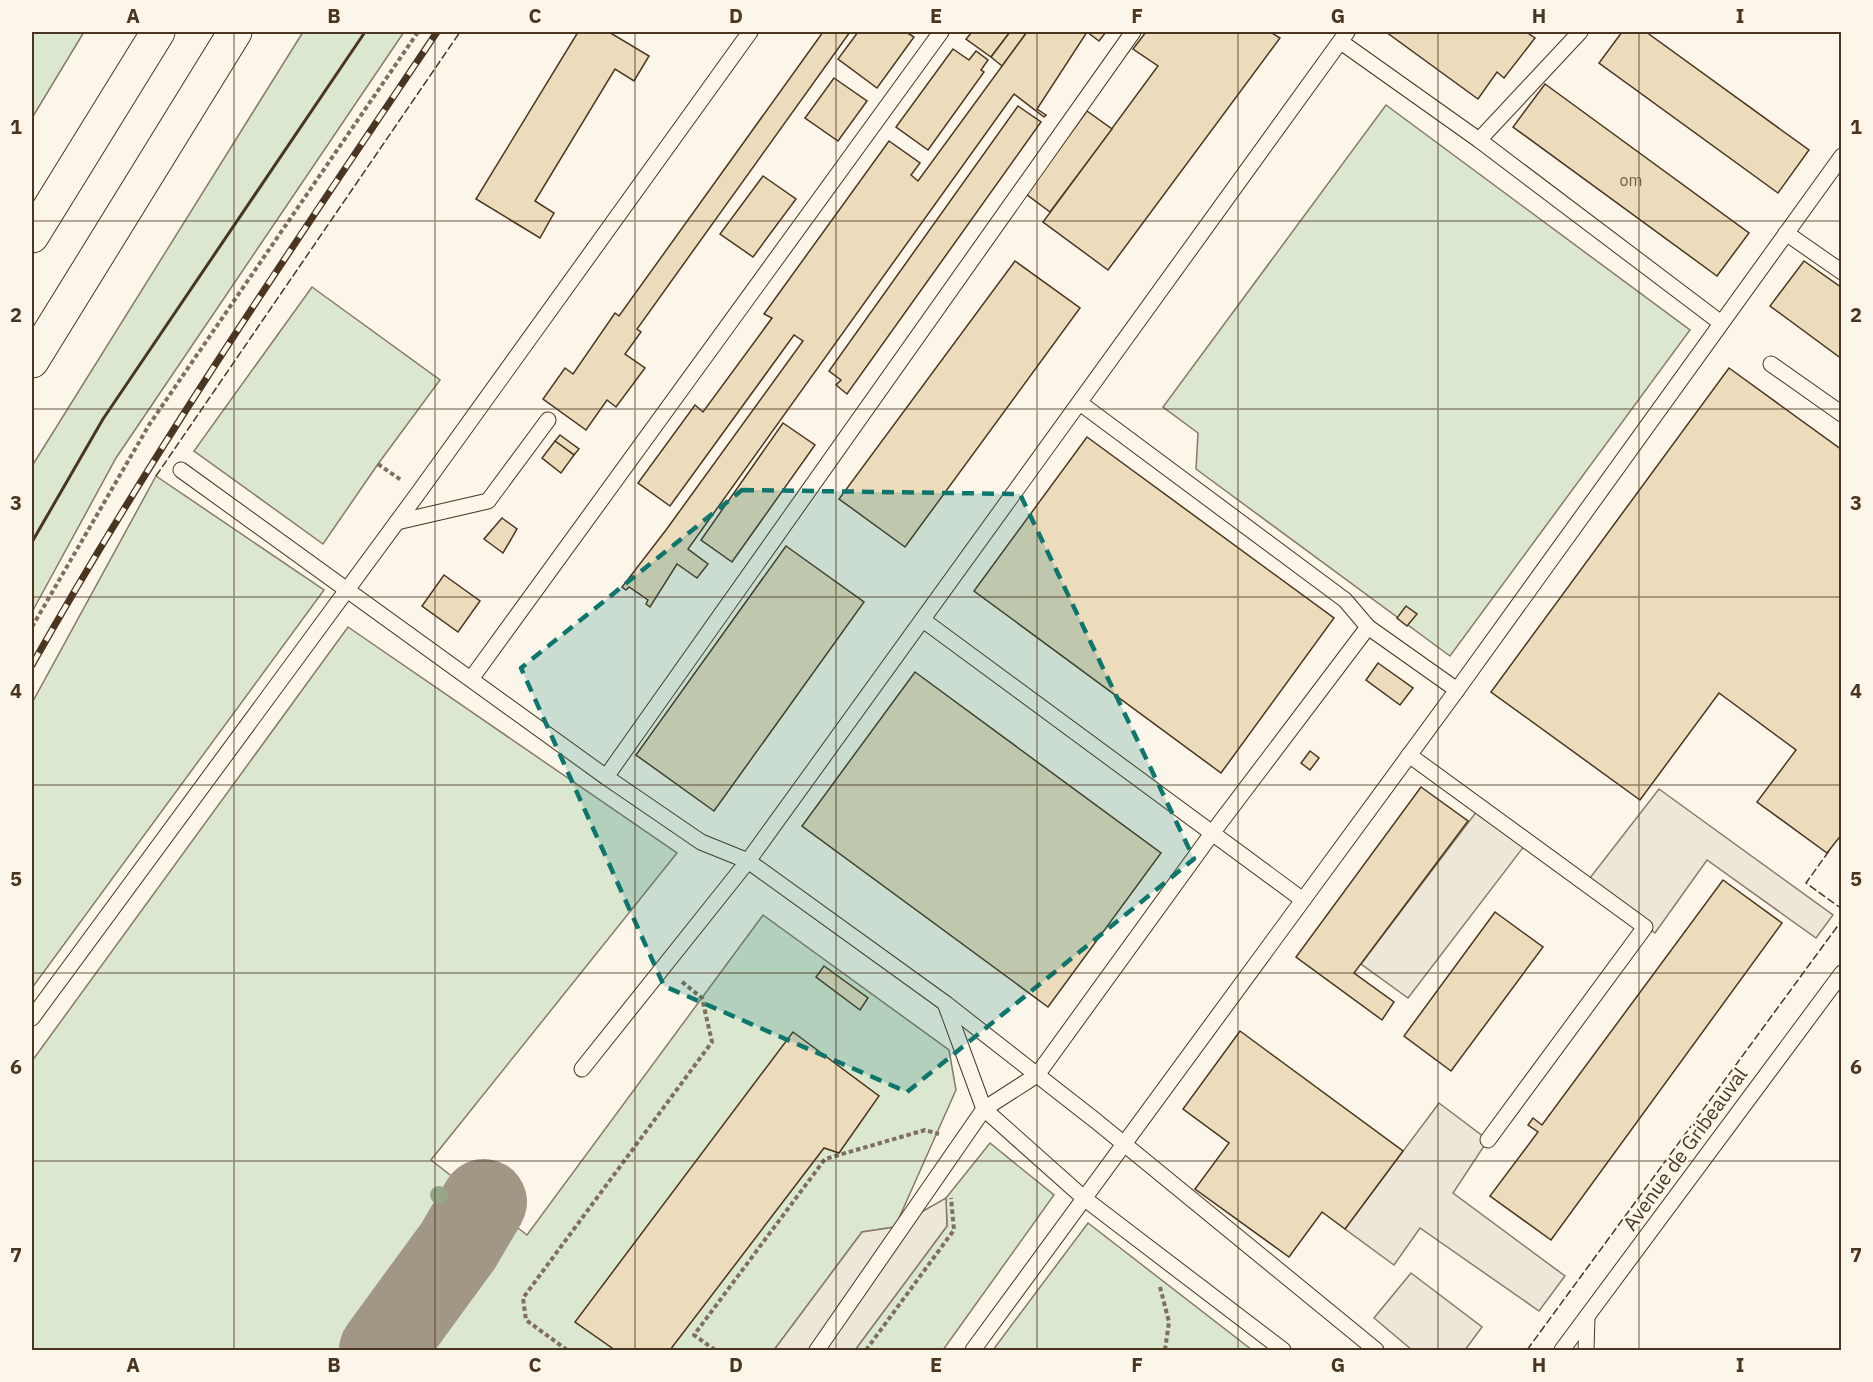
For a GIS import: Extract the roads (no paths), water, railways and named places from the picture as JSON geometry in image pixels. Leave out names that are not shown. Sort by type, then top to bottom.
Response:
[{"type":"highway","points":[[32,236],[158,32]]},
{"type":"highway","points":[[32,361],[235,32]]},
{"type":"lane","points":[[32,1018],[397,522],[750,32]]},
{"type":"lane","points":[[471,679],[941,32]]},
{"type":"lane","points":[[606,777],[1133,32]]},
{"type":"lane","points":[[1479,140],[1580,32]]},
{"type":"lane","points":[[582,1069],[748,861],[1344,37],[1721,323]]},
{"type":"lane","points":[[973,1350],[1457,690],[1842,156]]},
{"type":"lane","points":[[1786,233],[1842,272]]},
{"type":"lane","points":[[1771,364],[1842,414]]},
{"type":"lane","points":[[1080,403],[1346,600],[1368,627],[1457,690]]},
{"type":"lane","points":[[397,522],[488,501],[548,420]]},
{"type":"lane","points":[[182,470],[606,777],[701,842],[748,861],[945,1003],[1376,1350]]},
{"type":"lane","points":[[923,620],[1303,900]]},
{"type":"lane","points":[[817,1350],[984,1109],[1037,1075],[1213,832],[1368,627]]},
{"type":"lane","points":[[1409,755],[1645,927],[1488,1140]]},
{"type":"lane","name":"Avenue de Gribeauval","points":[[1562,1350],[1842,973]]},
{"type":"lane","points":[[945,1003],[984,1109],[1085,1199],[1283,1350]]},
{"type":"lane","points":[[1586,1350],[1587,1317]]},
{"type":"railway","points":[[32,665],[127,503],[177,424],[437,32]]}]
